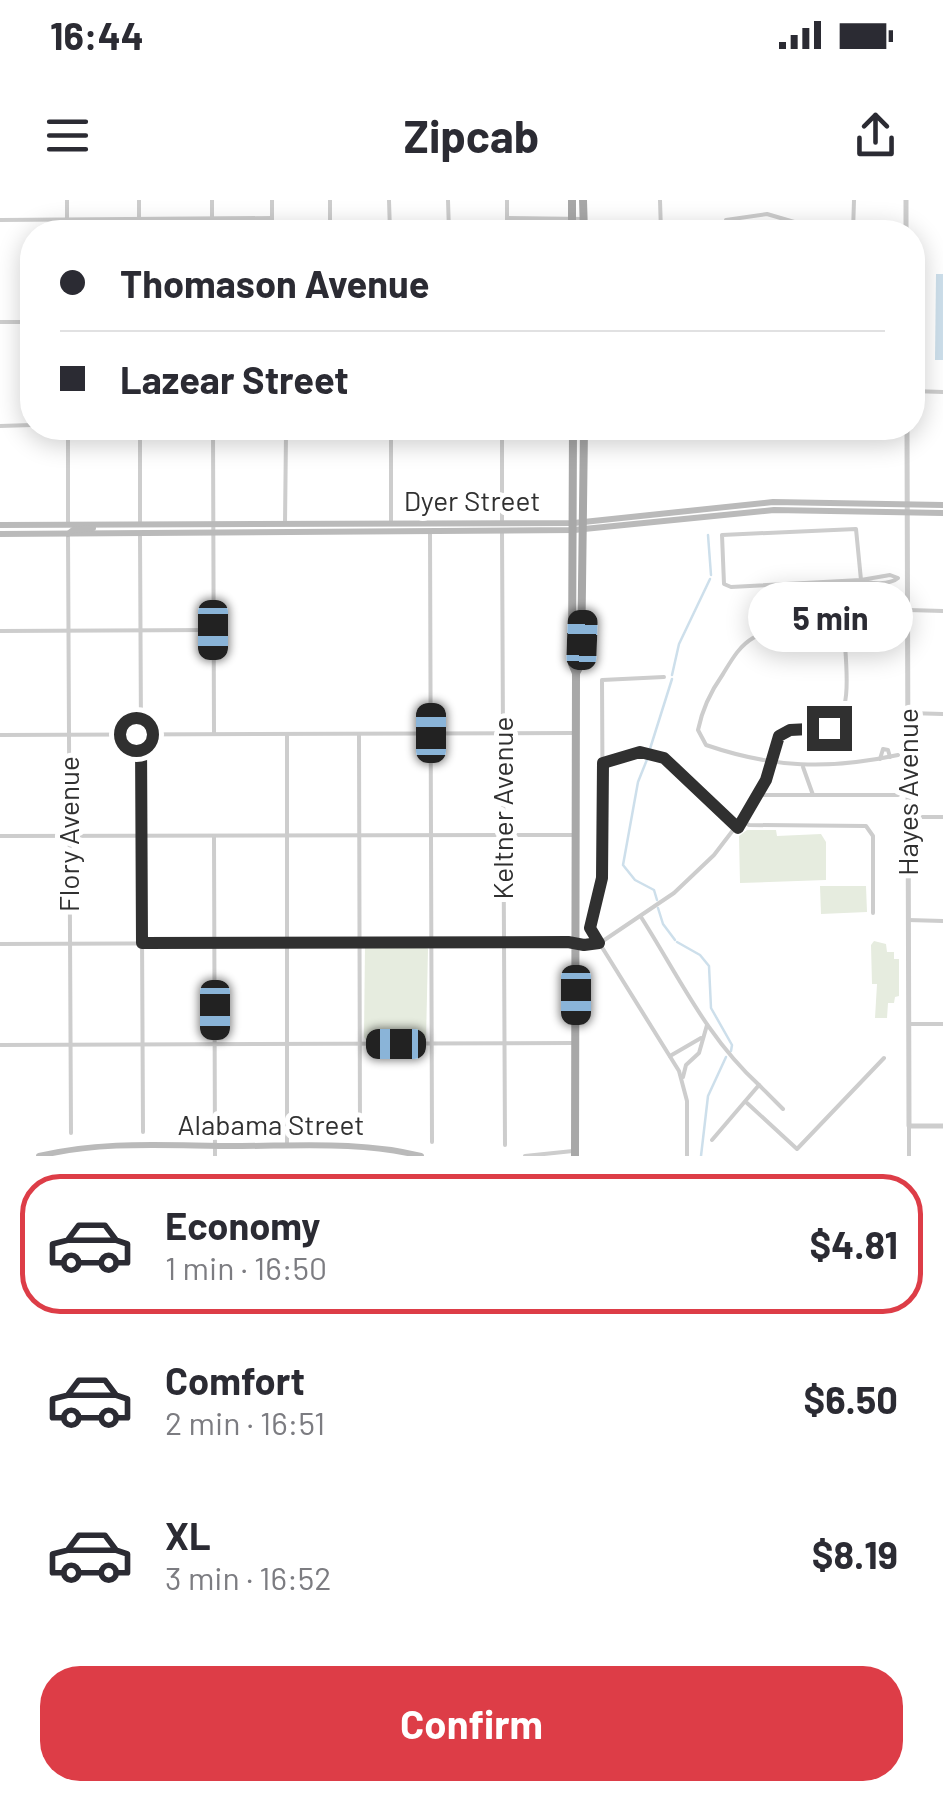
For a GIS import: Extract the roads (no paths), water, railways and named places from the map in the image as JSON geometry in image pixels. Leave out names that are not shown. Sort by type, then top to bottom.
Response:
[{"type":"main road","points":[[572,200],[572,218]]},
{"type":"main road","points":[[583,200],[584,218]]},
{"type":"main road","points":[[572,440],[572,664],[576,673]]},
{"type":"main road","points":[[577,1154],[575,733],[584,440]]},
{"type":"main road","name":"Dyer Street","points":[[0,534],[308,528],[315,524],[574,527],[774,510],[943,505]]},
{"type":"main road","name":"Dyer Street","points":[[907,508],[943,513]]},
{"type":"main road","points":[[430,532],[432,527],[452,523]]},
{"type":"main road","points":[[367,532],[391,524]]},
{"type":"main road","name":"Dyer Street","points":[[0,525],[68,530],[98,525],[140,529]]},
{"type":"main road","name":"Dyer Street","points":[[286,528],[430,532],[502,527]]},
{"type":"main road","name":"Alabama Street","points":[[39,1156],[80,1148],[121,1151],[288,1146],[380,1148],[421,1156]]},
{"type":"street","points":[[67,200],[67,219]]},
{"type":"street","points":[[139,200],[139,219]]},
{"type":"street","points":[[212,200],[212,218]]},
{"type":"street","points":[[0,220],[272,218],[272,200]]},
{"type":"street","points":[[507,200],[507,218],[584,218]]},
{"type":"street","points":[[726,220],[767,214],[787,220]]},
{"type":"street","name":"Flory Avenue","points":[[68,440],[70,1134]]},
{"type":"street","points":[[140,440],[143,1132]]},
{"type":"street","points":[[213,440],[214,734]]},
{"type":"street","points":[[286,440],[286,528]]},
{"type":"street","points":[[391,440],[391,524]]},
{"type":"street","name":"Keltner Avenue","points":[[502,440],[504,1146]]},
{"type":"street","name":"Hayes Avenue","points":[[907,440],[909,1156]]},
{"type":"street","points":[[861,580],[856,529],[722,535],[726,586],[861,580],[878,576],[907,577]]},
{"type":"street","points":[[430,532],[432,1142]]},
{"type":"street","points":[[907,610],[943,611]]},
{"type":"street","points":[[898,756],[772,764],[702,742],[698,728],[712,690],[740,650],[755,637],[771,632],[844,627],[907,634]]},
{"type":"street","points":[[0,944],[599,943],[680,888],[738,828],[760,794],[782,733],[829,728],[842,718],[847,700],[844,627]]},
{"type":"street","points":[[0,632],[213,630]]},
{"type":"street","points":[[664,677],[602,679],[602,878],[590,928],[683,1082]]},
{"type":"street","points":[[908,713],[943,714]]},
{"type":"street","points":[[0,735],[575,733]]},
{"type":"street","points":[[286,734],[288,1146]]},
{"type":"street","points":[[358,734],[360,1135]]},
{"type":"street","points":[[603,763],[640,752],[664,758],[738,828]]},
{"type":"street","points":[[802,765],[813,795]]},
{"type":"street","points":[[760,794],[898,795]]},
{"type":"street","points":[[908,817],[943,817]]},
{"type":"street","points":[[742,822],[868,827],[873,836],[873,913]]},
{"type":"street","points":[[0,836],[576,834]]},
{"type":"street","points":[[214,835],[215,1156]]},
{"type":"street","points":[[641,917],[707,1024],[730,1055],[783,1109]]},
{"type":"street","points":[[908,920],[943,921]]},
{"type":"street","points":[[687,1156],[683,1071],[699,1054],[707,1024]]},
{"type":"street","points":[[909,1024],[943,1024]]},
{"type":"street","points":[[670,1056],[703,1037]]},
{"type":"street","points":[[0,1045],[576,1043]]},
{"type":"street","points":[[745,1102],[794,1149],[884,1058]]},
{"type":"street","points":[[712,1140],[759,1085]]},
{"type":"street","points":[[910,1126],[943,1126]]},
{"type":"street","points":[[525,1156],[577,1154]]},
{"type":"water","points":[[936,274],[943,274],[943,360],[935,360]]},
{"type":"waterway","points":[[708,535],[711,575]]},
{"type":"waterway","points":[[672,675],[679,644],[710,579]]},
{"type":"waterway","points":[[649,752],[672,679]]},
{"type":"waterway","points":[[648,757],[638,782],[623,865],[635,880],[654,890],[657,900]]},
{"type":"waterway","points":[[658,908],[663,924],[675,940]]},
{"type":"waterway","points":[[677,942],[700,955],[709,966],[711,1008],[732,1045],[731,1051]]},
{"type":"waterway","points":[[701,1156],[708,1096],[726,1057]]}]
